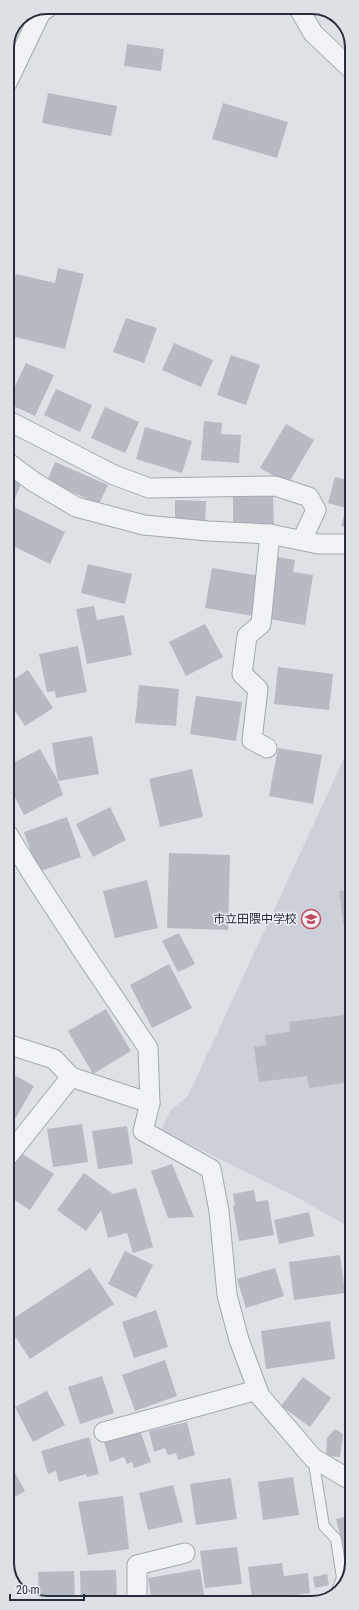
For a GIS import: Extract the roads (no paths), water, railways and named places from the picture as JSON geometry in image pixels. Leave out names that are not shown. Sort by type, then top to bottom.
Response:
[{"type":"street","points":[[302,14],[313,32],[345,63]]},
{"type":"street","points":[[14,68],[39,15]]},
{"type":"street","points":[[14,424],[114,475],[149,488],[275,486],[309,497],[316,510],[302,540]]},
{"type":"street","points":[[14,467],[34,482],[76,507],[144,525],[208,531],[270,534],[318,544],[345,544]]},
{"type":"street","points":[[267,748],[252,740],[258,689],[242,674],[247,636],[261,624],[270,534]]},
{"type":"street","points":[[14,844],[73,937],[148,1048],[150,1103],[142,1131],[211,1169],[219,1211],[226,1295],[239,1340],[260,1396],[313,1458],[345,1477]]},
{"type":"street","points":[[14,1046],[54,1059],[71,1077],[150,1103]]},
{"type":"street","points":[[14,1148],[71,1077]]},
{"type":"street","points":[[104,1432],[257,1390]]},
{"type":"street","points":[[137,1596],[137,1565],[186,1553]]},
{"type":"lane","points":[[313,1458],[324,1526],[336,1539],[342,1578]]},
{"type":"place","name":"市立田隈中学校","points":[[311,919]]}]
